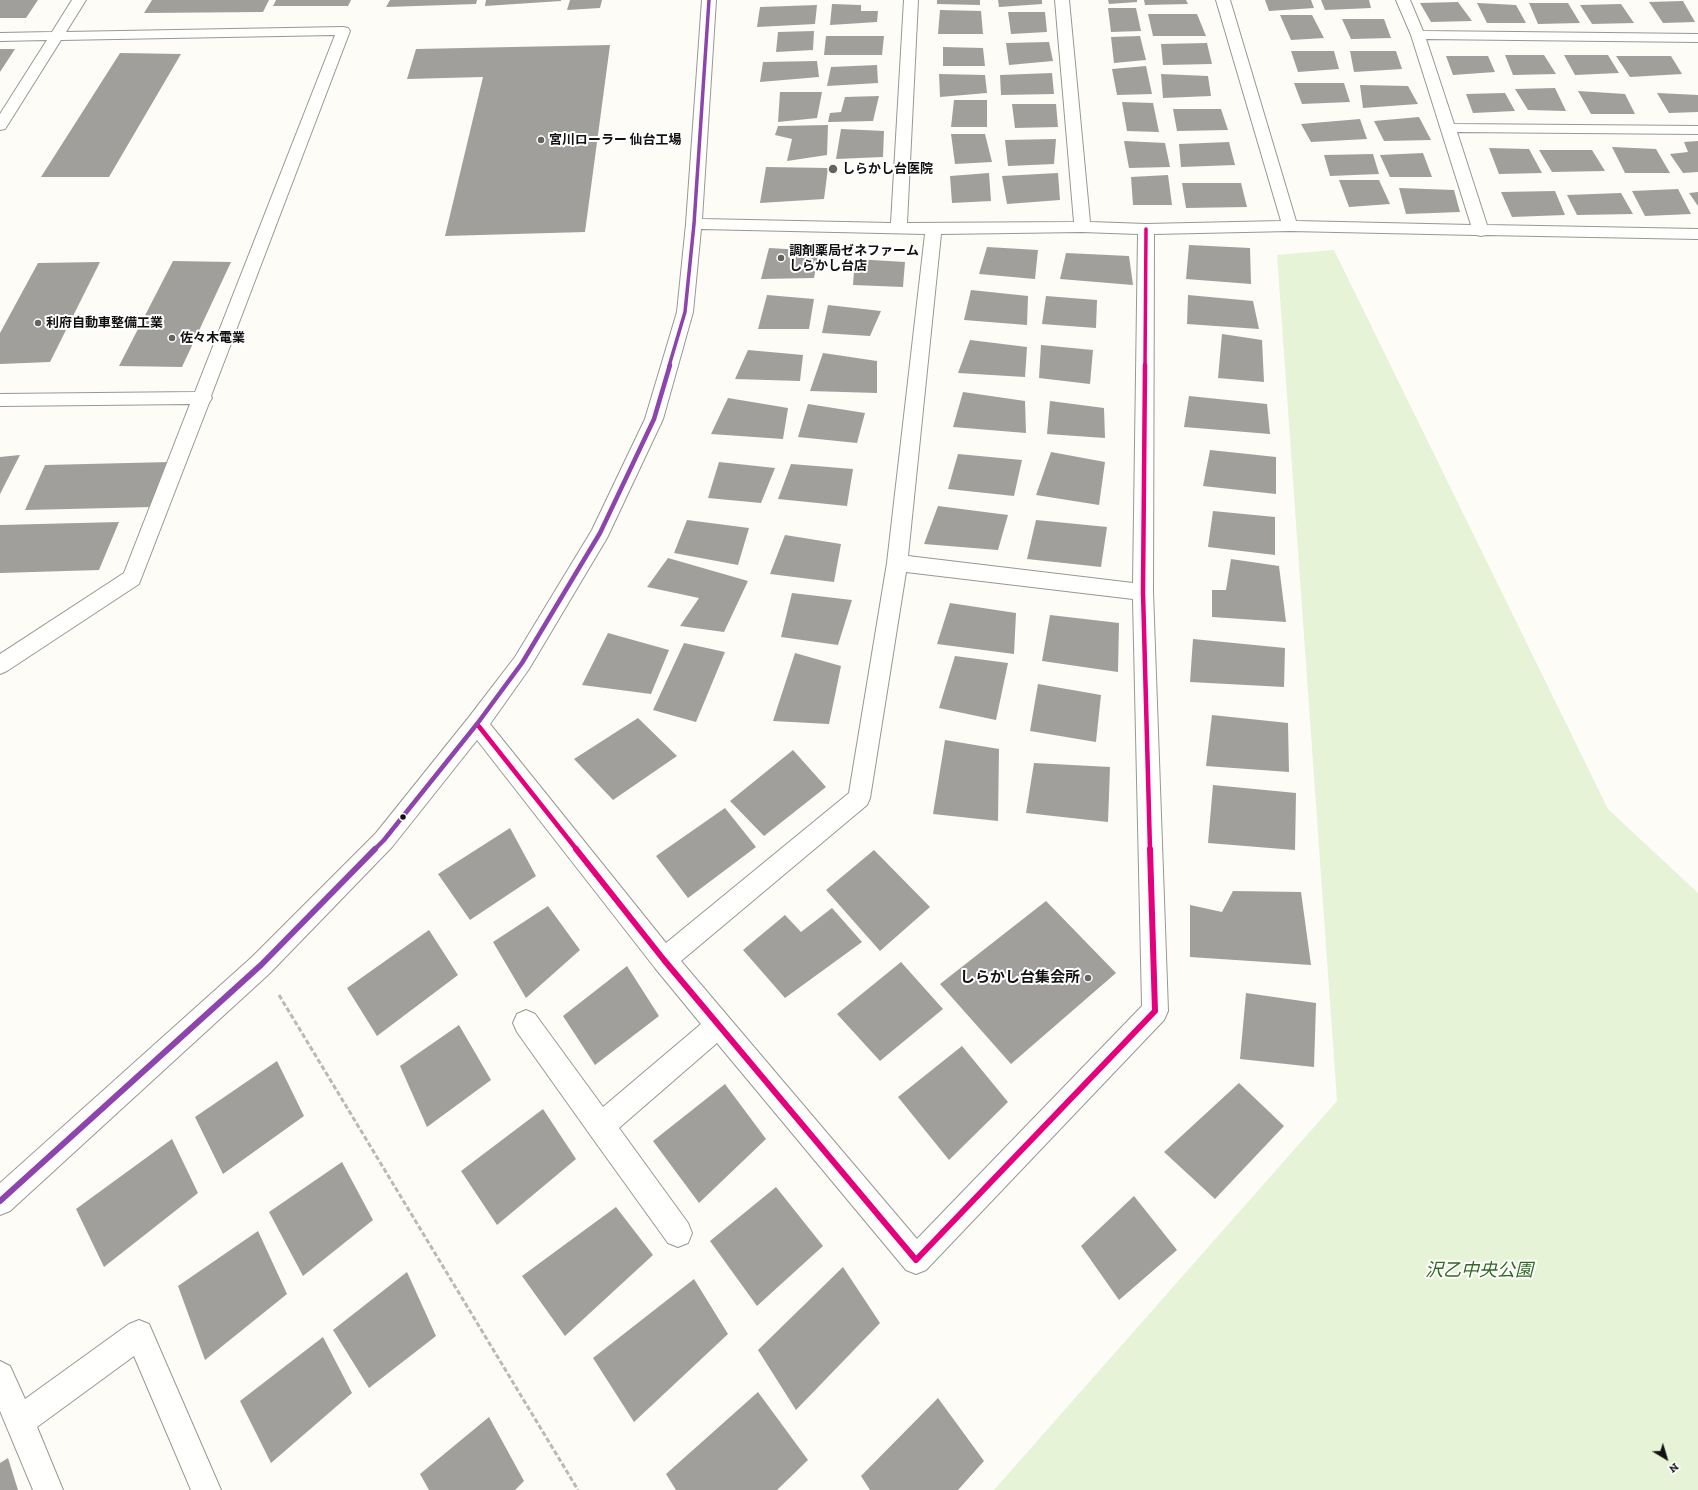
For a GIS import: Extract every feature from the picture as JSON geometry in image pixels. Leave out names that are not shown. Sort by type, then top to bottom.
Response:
[{"type":"street","points":[[0,126],[79,0]]},
{"type":"street","points":[[0,1202],[261,966],[384,840],[477,724],[522,663],[600,533],[654,419],[685,312],[694,224],[709,0]]},
{"type":"street","points":[[899,227],[911,0]]},
{"type":"street","points":[[1062,0],[1082,227]]},
{"type":"street","points":[[1223,0],[1290,226]]},
{"type":"street","points":[[1403,0],[1418,35],[1481,231]]},
{"type":"street","points":[[0,37],[344,32],[132,578],[0,665]]},
{"type":"street","points":[[1418,35],[1698,38]]},
{"type":"street","points":[[1448,128],[1698,130]]},
{"type":"street","points":[[694,224],[899,227],[934,229],[1082,227],[1146,229],[1290,226],[1481,231],[1698,234]]},
{"type":"street","points":[[664,960],[858,798],[897,563],[934,229]]},
{"type":"street","points":[[477,724],[664,960],[916,1260],[1155,1011],[1143,592],[1146,229]]},
{"type":"street","points":[[0,400],[203,398]]},
{"type":"street","points":[[897,563],[1143,592]]},
{"type":"street","points":[[526,1023],[678,1233]]},
{"type":"street","points":[[600,1127],[719,1025]]},
{"type":"street","points":[[19,1422],[139,1334],[206,1490]]},
{"type":"street","points":[[0,1376],[48,1490]]},
{"type":"path","points":[[261,966],[578,1490]]},
{"type":"green space","name":"沢乙中央公園","points":[[1334,250],[1608,809],[1698,893],[1698,1490],[994,1490],[1337,1101],[1277,255]]},
{"type":"building","points":[[0,0],[38,0],[26,18],[0,18]]},
{"type":"building","points":[[152,0],[269,0],[263,12],[144,13]]},
{"type":"building","points":[[276,0],[351,0],[348,6],[273,6]]},
{"type":"building","points":[[390,0],[477,0],[476,4],[386,7]]},
{"type":"building","points":[[486,0],[561,0],[561,1],[485,6]]},
{"type":"building","points":[[570,0],[602,0],[600,8],[567,10]]},
{"type":"building","points":[[937,0],[980,0],[980,5],[937,4]]},
{"type":"building","points":[[998,0],[1042,0],[1042,4],[999,7]]},
{"type":"building","points":[[1108,0],[1137,0],[1137,2],[1109,4]]},
{"type":"building","points":[[1144,0],[1186,0],[1188,4],[1145,5]]},
{"type":"building","points":[[1265,0],[1311,0],[1314,8],[1269,11]]},
{"type":"building","points":[[1321,0],[1369,0],[1371,8],[1325,10]]},
{"type":"building","points":[[1683,1],[1695,22],[1663,23],[1649,2]]},
{"type":"building","points":[[1458,2],[1472,21],[1431,22],[1420,3]]},
{"type":"building","points":[[1477,3],[1516,5],[1526,23],[1487,23]]},
{"type":"building","points":[[1529,3],[1568,3],[1580,23],[1538,24]]},
{"type":"building","points":[[832,4],[861,5],[861,11],[878,11],[877,22],[830,25]]},
{"type":"building","points":[[1621,4],[1634,23],[1592,24],[1580,5]]},
{"type":"building","points":[[817,5],[815,24],[757,27],[760,7]]},
{"type":"building","points":[[1108,8],[1136,8],[1141,31],[1111,32]]},
{"type":"building","points":[[940,10],[981,11],[983,34],[938,34]]},
{"type":"building","points":[[1008,12],[1045,12],[1047,32],[1011,34]]},
{"type":"building","points":[[1148,14],[1197,14],[1206,36],[1153,36]]},
{"type":"building","points":[[1280,15],[1312,15],[1324,38],[1291,40]]},
{"type":"building","points":[[1342,19],[1384,19],[1391,38],[1351,39]]},
{"type":"building","points":[[814,31],[813,50],[776,52],[778,32]]},
{"type":"building","points":[[826,36],[884,36],[882,55],[824,55]]},
{"type":"building","points":[[1140,36],[1146,60],[1114,63],[1111,37]]},
{"type":"building","points":[[1049,42],[1053,61],[1009,65],[1006,43]]},
{"type":"building","points":[[1207,43],[1212,64],[1163,65],[1161,44]]},
{"type":"building","points":[[610,45],[585,232],[445,236],[483,77],[407,79],[416,49]]},
{"type":"building","points":[[943,47],[983,48],[985,66],[943,66]]},
{"type":"building","points":[[0,49],[15,49],[0,72]]},
{"type":"building","points":[[1291,51],[1334,51],[1339,69],[1298,72]]},
{"type":"building","points":[[1350,51],[1396,51],[1402,69],[1354,72]]},
{"type":"building","points":[[120,53],[181,54],[109,177],[41,177]]},
{"type":"building","points":[[1505,55],[1544,55],[1556,74],[1513,75]]},
{"type":"building","points":[[1564,55],[1608,55],[1619,73],[1575,75]]},
{"type":"building","points":[[1446,56],[1488,56],[1495,72],[1453,75]]},
{"type":"building","points":[[1616,56],[1671,56],[1682,74],[1630,77]]},
{"type":"building","points":[[817,61],[819,77],[760,82],[763,62]]},
{"type":"building","points":[[877,65],[878,83],[827,86],[831,67]]},
{"type":"building","points":[[1146,66],[1152,94],[1117,95],[1112,69]]},
{"type":"building","points":[[1052,73],[1054,94],[1001,95],[1000,75]]},
{"type":"building","points":[[939,74],[985,75],[987,93],[940,97]]},
{"type":"building","points":[[1161,74],[1208,76],[1211,96],[1163,98]]},
{"type":"building","points":[[1294,83],[1344,83],[1350,102],[1302,104]]},
{"type":"building","points":[[1360,85],[1408,86],[1418,104],[1363,108]]},
{"type":"building","points":[[1555,88],[1566,111],[1528,110],[1515,89]]},
{"type":"building","points":[[1578,91],[1625,94],[1635,114],[1591,114]]},
{"type":"building","points":[[780,92],[822,92],[817,118],[778,122]]},
{"type":"building","points":[[1505,93],[1515,111],[1473,113],[1466,94]]},
{"type":"building","points":[[1657,93],[1698,95],[1698,112],[1669,113]]},
{"type":"building","points":[[879,96],[873,121],[828,122],[830,113],[841,112],[845,97]]},
{"type":"building","points":[[954,100],[987,100],[987,127],[951,127]]},
{"type":"building","points":[[1122,102],[1153,103],[1159,132],[1127,131]]},
{"type":"building","points":[[1012,104],[1056,104],[1058,127],[1015,128]]},
{"type":"building","points":[[1173,109],[1221,109],[1228,130],[1177,131]]},
{"type":"building","points":[[1419,117],[1431,140],[1384,141],[1374,121]]},
{"type":"building","points":[[1360,119],[1367,139],[1311,142],[1301,124]]},
{"type":"building","points":[[828,125],[827,155],[787,161],[792,139],[775,135],[778,126]]},
{"type":"building","points":[[841,129],[884,131],[883,157],[836,159]]},
{"type":"building","points":[[951,134],[985,134],[992,162],[955,164]]},
{"type":"building","points":[[1056,139],[1054,164],[1008,166],[1005,140]]},
{"type":"building","points":[[1124,141],[1165,143],[1170,167],[1129,168]]},
{"type":"building","points":[[1698,141],[1698,172],[1683,173],[1670,154],[1688,152],[1684,142]]},
{"type":"building","points":[[1229,142],[1235,165],[1181,167],[1179,144]]},
{"type":"building","points":[[1612,147],[1656,149],[1670,173],[1625,173]]},
{"type":"building","points":[[1489,148],[1529,149],[1542,173],[1499,174]]},
{"type":"building","points":[[1539,150],[1592,150],[1605,171],[1552,172]]},
{"type":"building","points":[[1423,153],[1432,177],[1390,177],[1380,155]]},
{"type":"building","points":[[1373,154],[1379,174],[1330,176],[1324,155]]},
{"type":"building","points":[[766,167],[828,168],[824,199],[760,203]]},
{"type":"building","points":[[989,173],[991,201],[952,203],[950,176]]},
{"type":"building","points":[[1058,173],[1060,200],[1007,204],[1002,176]]},
{"type":"building","points":[[1168,175],[1172,205],[1133,205],[1131,177]]},
{"type":"building","points":[[1339,180],[1379,180],[1390,204],[1349,207]]},
{"type":"building","points":[[1182,183],[1241,183],[1247,207],[1186,208]]},
{"type":"building","points":[[1399,188],[1454,190],[1460,212],[1406,214]]},
{"type":"building","points":[[1678,189],[1691,214],[1645,216],[1632,191]]},
{"type":"building","points":[[1555,191],[1565,215],[1512,217],[1501,192]]},
{"type":"building","points":[[1698,192],[1698,206],[1689,193]]},
{"type":"building","points":[[1621,193],[1633,214],[1577,215],[1567,195]]},
{"type":"building","points":[[1189,245],[1250,248],[1251,284],[1186,279]]},
{"type":"building","points":[[987,247],[1038,250],[1035,279],[979,274]]},
{"type":"building","points":[[769,248],[819,251],[814,278],[761,279]]},
{"type":"building","points":[[1066,253],[1129,256],[1133,285],[1060,279]]},
{"type":"building","points":[[855,259],[905,262],[903,287],[853,285]]},
{"type":"building","points":[[173,261],[231,262],[182,367],[119,366]]},
{"type":"building","points":[[100,262],[50,362],[0,364],[0,333],[38,263]]},
{"type":"building","points":[[971,290],[1028,296],[1027,325],[964,320]]},
{"type":"building","points":[[767,295],[814,299],[809,329],[758,329]]},
{"type":"building","points":[[1188,295],[1253,301],[1259,329],[1187,324]]},
{"type":"building","points":[[1046,296],[1097,300],[1096,328],[1042,324]]},
{"type":"building","points":[[828,305],[881,311],[870,336],[822,333]]},
{"type":"building","points":[[1222,334],[1262,340],[1264,382],[1218,378]]},
{"type":"building","points":[[970,340],[1027,347],[1025,377],[958,373]]},
{"type":"building","points":[[1041,345],[1093,350],[1090,384],[1039,378]]},
{"type":"building","points":[[748,350],[803,355],[800,381],[735,379]]},
{"type":"building","points":[[823,353],[877,361],[877,393],[810,391]]},
{"type":"building","points":[[963,392],[1025,401],[1026,433],[953,427]]},
{"type":"building","points":[[1189,396],[1267,404],[1270,434],[1184,427]]},
{"type":"building","points":[[728,398],[788,408],[783,439],[711,434]]},
{"type":"building","points":[[1050,401],[1104,408],[1105,438],[1047,434]]},
{"type":"building","points":[[808,404],[865,413],[857,443],[798,437]]},
{"type":"building","points":[[1210,450],[1276,457],[1276,494],[1203,486]]},
{"type":"building","points":[[1051,452],[1105,462],[1099,505],[1036,495]]},
{"type":"building","points":[[958,454],[1022,460],[1014,496],[948,489]]},
{"type":"building","points":[[20,455],[0,494],[0,457]]},
{"type":"building","points":[[170,462],[153,507],[25,510],[45,465]]},
{"type":"building","points":[[719,462],[775,468],[761,503],[708,498]]},
{"type":"building","points":[[791,464],[853,469],[847,506],[778,499]]},
{"type":"building","points":[[938,506],[1008,515],[998,550],[924,544]]},
{"type":"building","points":[[1213,511],[1275,517],[1275,555],[1208,547]]},
{"type":"building","points":[[687,520],[749,528],[738,565],[674,553]]},
{"type":"building","points":[[1036,520],[1107,527],[1101,567],[1027,559]]},
{"type":"building","points":[[119,522],[99,570],[0,573],[0,525]]},
{"type":"building","points":[[785,535],[841,544],[834,582],[770,574]]},
{"type":"building","points":[[668,558],[748,581],[724,632],[680,626],[699,598],[647,587]]},
{"type":"building","points":[[1231,559],[1279,566],[1286,622],[1212,617],[1212,590],[1226,590]]},
{"type":"building","points":[[792,593],[852,600],[838,645],[781,637]]},
{"type":"building","points":[[950,603],[1016,613],[1014,654],[937,644]]},
{"type":"building","points":[[1050,615],[1119,623],[1118,672],[1042,661]]},
{"type":"building","points":[[608,633],[669,650],[651,694],[582,685]]},
{"type":"building","points":[[1193,639],[1285,648],[1284,687],[1190,682]]},
{"type":"building","points":[[684,643],[725,652],[696,722],[653,710]]},
{"type":"building","points":[[795,653],[841,666],[829,724],[773,721]]},
{"type":"building","points":[[955,656],[1008,663],[996,720],[939,708]]},
{"type":"building","points":[[1038,684],[1101,695],[1096,742],[1030,731]]},
{"type":"building","points":[[1212,715],[1288,723],[1289,772],[1206,766]]},
{"type":"building","points":[[638,718],[677,756],[613,800],[574,759]]},
{"type":"building","points":[[945,740],[999,749],[998,821],[933,814]]},
{"type":"building","points":[[793,750],[826,787],[764,836],[730,801]]},
{"type":"building","points":[[1034,763],[1110,767],[1108,822],[1026,813]]},
{"type":"building","points":[[1213,785],[1296,793],[1295,850],[1208,843]]},
{"type":"building","points":[[725,808],[756,847],[688,898],[656,856]]},
{"type":"building","points":[[510,828],[536,876],[470,920],[438,874]]},
{"type":"building","points":[[874,850],[930,907],[880,951],[826,890]]},
{"type":"building","points":[[1233,891],[1301,892],[1311,965],[1190,957],[1190,905],[1222,912]]},
{"type":"building","points":[[1046,901],[1116,973],[1011,1064],[940,984]]},
{"type":"building","points":[[548,906],[580,950],[526,998],[493,942]]},
{"type":"building","points":[[832,908],[862,942],[785,998],[743,950],[785,915],[801,932]]},
{"type":"building","points":[[429,930],[458,975],[377,1036],[347,988]]},
{"type":"building","points":[[901,962],[943,1009],[880,1061],[837,1014]]},
{"type":"building","points":[[627,966],[659,1016],[595,1065],[563,1016]]},
{"type":"building","points":[[1246,993],[1316,1003],[1314,1067],[1240,1059]]},
{"type":"building","points":[[459,1025],[491,1080],[427,1127],[400,1066]]},
{"type":"building","points":[[962,1046],[1008,1102],[949,1160],[898,1097]]},
{"type":"building","points":[[277,1061],[304,1116],[223,1174],[195,1117]]},
{"type":"building","points":[[1239,1083],[1284,1126],[1215,1199],[1164,1152]]},
{"type":"building","points":[[725,1084],[766,1139],[699,1203],[653,1141]]},
{"type":"building","points":[[543,1109],[576,1159],[497,1225],[461,1171]]},
{"type":"building","points":[[172,1139],[198,1193],[104,1267],[76,1209]]},
{"type":"building","points":[[342,1162],[373,1220],[303,1276],[269,1212]]},
{"type":"building","points":[[776,1187],[823,1246],[757,1306],[710,1241]]},
{"type":"building","points":[[1134,1196],[1177,1250],[1119,1300],[1081,1246]]},
{"type":"building","points":[[616,1207],[653,1255],[565,1336],[522,1276]]},
{"type":"building","points":[[258,1231],[287,1294],[205,1360],[178,1286]]},
{"type":"building","points":[[843,1267],[880,1323],[796,1410],[758,1350]]},
{"type":"building","points":[[407,1272],[436,1336],[369,1388],[333,1330]]},
{"type":"building","points":[[694,1279],[728,1334],[634,1422],[593,1358]]},
{"type":"building","points":[[323,1337],[352,1393],[271,1463],[240,1401]]},
{"type":"building","points":[[758,1392],[808,1460],[777,1490],[676,1490],[666,1474]]},
{"type":"building","points":[[938,1398],[984,1461],[958,1490],[870,1490],[861,1476]]},
{"type":"building","points":[[489,1417],[524,1481],[515,1490],[429,1490],[420,1474]]},
{"type":"building","points":[[8,1458],[18,1490],[0,1490],[0,1463]]},
{"type":"transit line","points":[[0,1201],[261,965],[384,840],[477,724],[522,663],[600,533],[654,419],[685,312],[694,224],[709,0]]},
{"type":"transit line","points":[[477,724],[664,960],[916,1260],[1155,1011],[1143,592],[1146,229]]},
{"type":"place","name":"宮川ローラー 仙台工場","points":[[541,140]]},
{"type":"place","name":"しらかし台医院","points":[[833,169]]},
{"type":"place","name":"調剤薬局ゼネファーム しらかし台店","points":[[781,258]]},
{"type":"place","name":"利府自動車整備工業","points":[[38,323]]},
{"type":"place","name":"佐々木電業","points":[[172,338]]},
{"type":"place","name":"しらかし台集会所","points":[[1088,978]]}]
